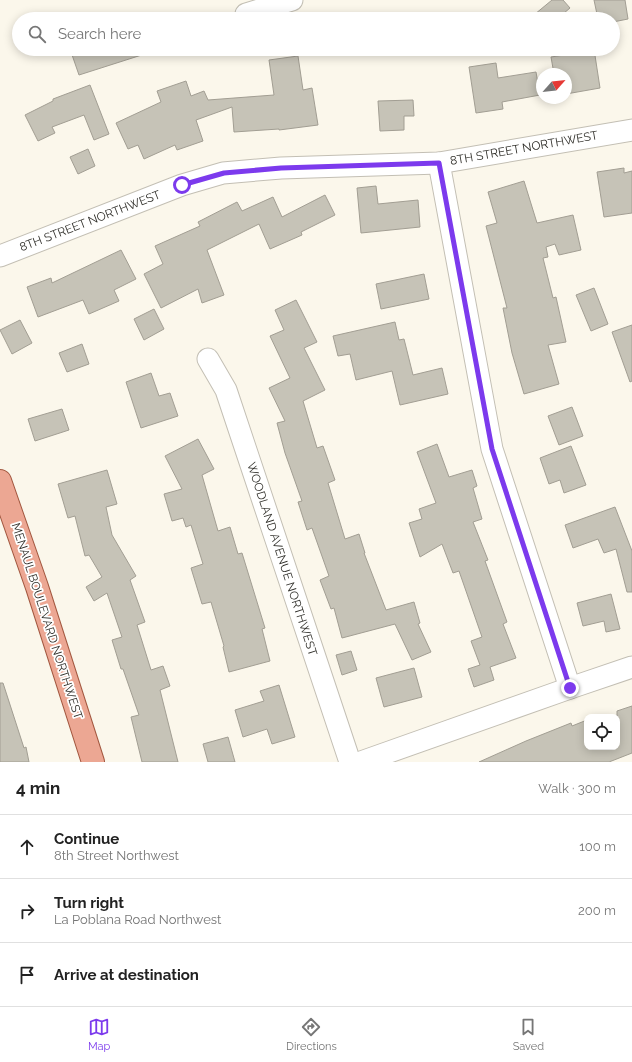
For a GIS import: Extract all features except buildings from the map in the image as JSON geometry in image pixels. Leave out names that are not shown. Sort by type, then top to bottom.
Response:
[{"type":"main road","name":"MENAUL BOULEVARD NORTHWEST","points":[[0,481],[37,587],[93,762]]},
{"type":"street","points":[[253,12],[292,0]]},
{"type":"street","name":"8TH STREET NORTHWEST","points":[[0,256],[182,185],[224,173],[281,168],[439,163],[632,130]]},
{"type":"street","points":[[439,163],[492,449],[570,688]]},
{"type":"street","name":"WOODLAND AVENUE NORTHWEST","points":[[208,359],[226,390],[350,762]]},
{"type":"street","points":[[360,762],[632,667]]},
{"type":"route","points":[[182,185],[224,173],[281,168],[439,163],[492,449],[570,688]]}]
